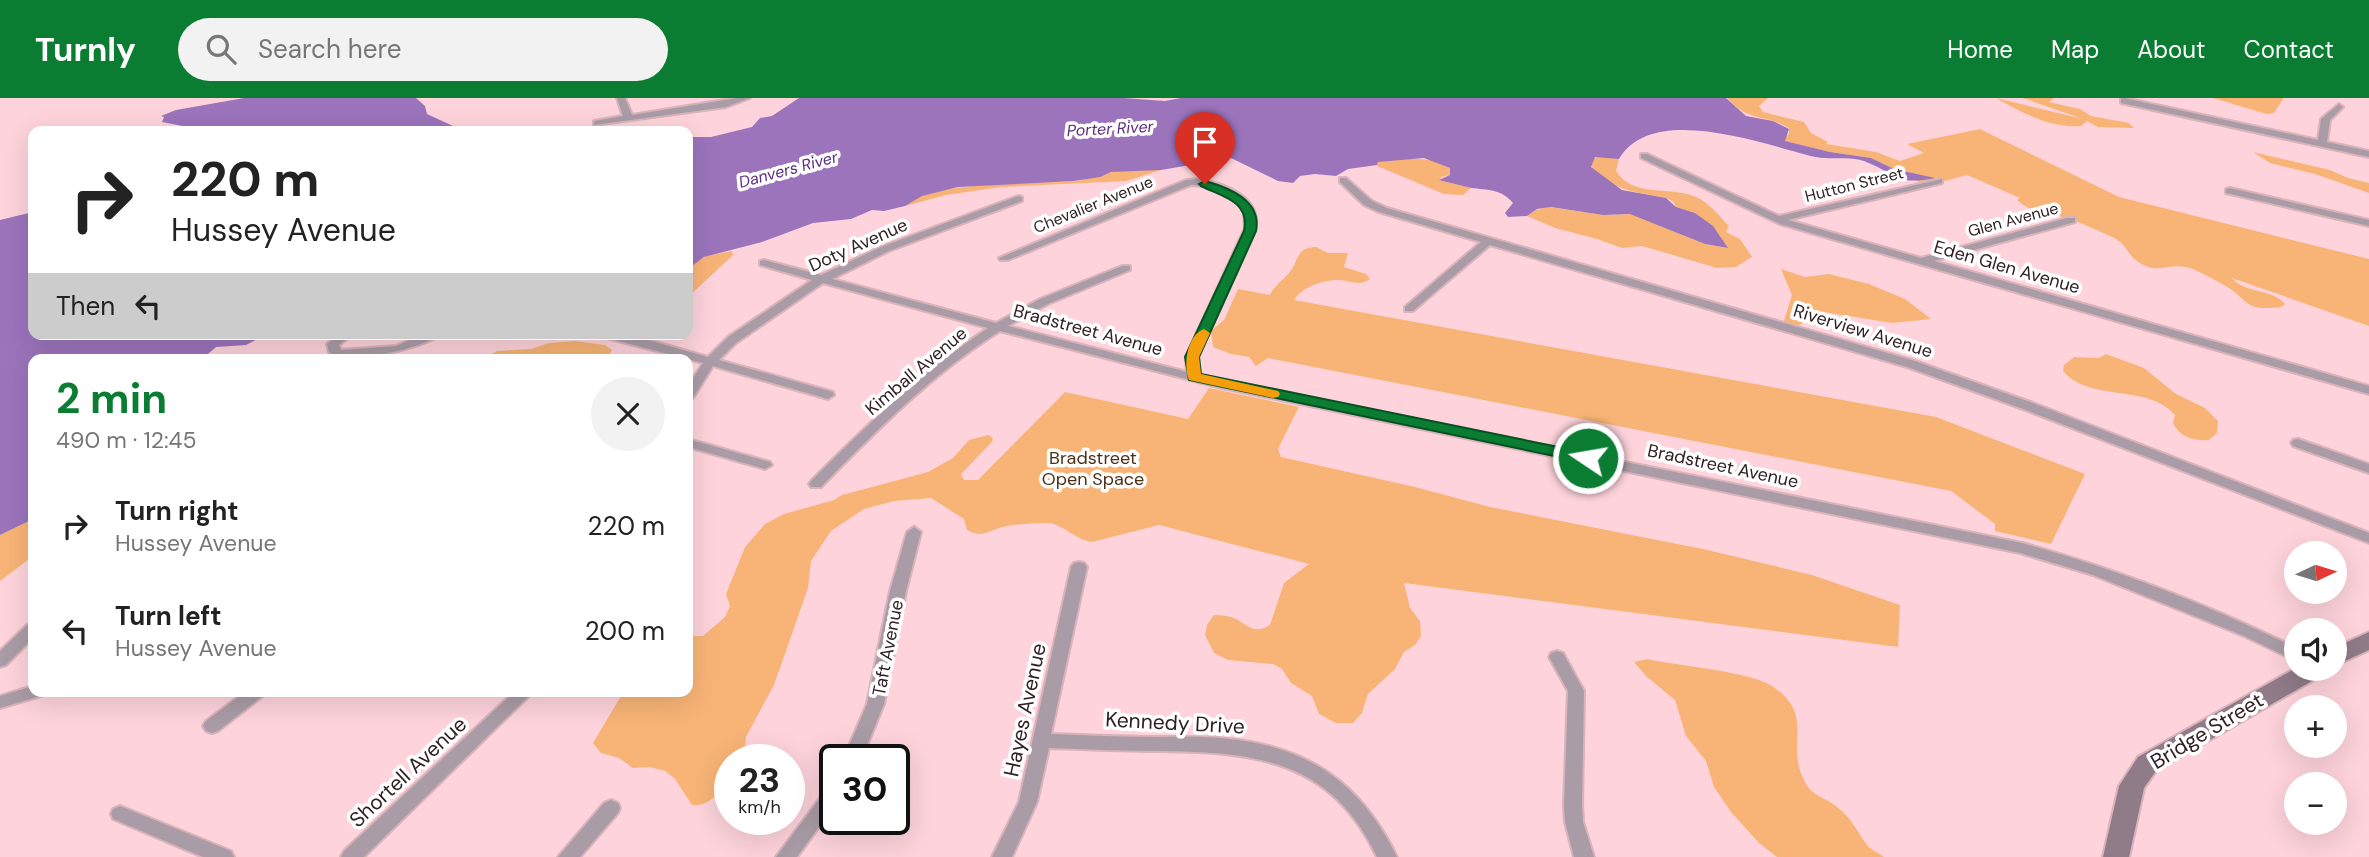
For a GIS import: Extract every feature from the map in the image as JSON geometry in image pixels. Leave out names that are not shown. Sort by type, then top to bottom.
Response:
[{"type":"main road","points":[[2347,651],[2369,640]]},
{"type":"main road","name":"Bridge Street","points":[[2116,857],[2132,786],[2147,764],[2293,681]]},
{"type":"street","points":[[621,98],[629,119]]},
{"type":"street","points":[[597,123],[726,104],[746,98]]},
{"type":"street","points":[[2124,101],[2369,154]]},
{"type":"street","points":[[2322,144],[2326,119],[2339,107]]},
{"type":"street","name":"Eden Glen Avenue","points":[[1644,156],[1777,219],[2369,390]]},
{"type":"street","name":"Riverview Avenue","points":[[1343,180],[1368,203],[1383,210],[1911,364],[2028,406],[2369,538]]},
{"type":"street","name":"Chevalier Avenue","points":[[1004,258],[1195,181],[1214,186],[1239,200],[1249,208],[1252,219],[1250,231],[1192,357],[1194,377]]},
{"type":"street","name":"Hutton Street","points":[[1777,219],[1938,181]]},
{"type":"street","points":[[2230,191],[2369,223]]},
{"type":"street","name":"Doty Avenue","points":[[693,388],[710,362],[732,340],[821,279],[885,249],[1018,199]]},
{"type":"street","name":"Glen Avenue","points":[[1923,261],[2071,220]]},
{"type":"street","points":[[1409,309],[1487,242]]},
{"type":"street","name":"Bradstreet Avenue","points":[[764,263],[1000,326],[1085,352],[1194,377],[2022,548],[2098,571],[2284,648]]},
{"type":"street","name":"Kimball Avenue","points":[[816,484],[931,376],[1000,326],[1047,301],[1126,268]]},
{"type":"street","points":[[339,340],[333,344],[333,349],[338,354],[398,349],[420,340]]},
{"type":"street","points":[[635,340],[683,354]]},
{"type":"street","points":[[693,357],[828,395]]},
{"type":"street","points":[[2298,443],[2369,469]]},
{"type":"street","points":[[693,444],[765,465]]},
{"type":"street","name":"Taft Avenue","points":[[860,744],[880,693],[894,610],[914,532]]},
{"type":"street","name":"Hayes Avenue","points":[[1002,857],[1028,802],[1079,567]]},
{"type":"street","points":[[0,661],[28,634]]},
{"type":"street","points":[[1557,657],[1576,691],[1573,805],[1576,830],[1584,857]]},
{"type":"street","points":[[0,702],[28,694]]},
{"type":"street","points":[[212,726],[250,697]]},
{"type":"street","name":"Shortell Avenue","points":[[351,857],[520,697]]},
{"type":"street","name":"Kennedy Drive","points":[[1042,741],[1226,745],[1281,757],[1318,775],[1351,801],[1376,834],[1387,857]]},
{"type":"street","points":[[568,857],[611,807]]},
{"type":"street","points":[[786,857],[819,813]]},
{"type":"street","points":[[120,814],[224,857]]},
{"type":"green space","points":[[1727,98],[1768,98],[1759,106],[1763,112],[1804,122],[1811,133],[1828,142],[1826,144],[1876,152],[1900,161],[1924,153],[1907,144],[1980,129],[2119,197],[2369,259],[2369,326],[2232,278],[2244,287],[2273,295],[2285,304],[2279,308],[2256,307],[2229,288],[2188,267],[2148,267],[2135,260],[2118,240],[2075,221],[2027,207],[2017,200],[2020,198],[1967,175],[1927,186],[1871,158],[1784,141],[1782,139],[1789,134],[1789,128],[1750,115]]},
{"type":"green space","points":[[1996,98],[2083,119],[2023,98],[2054,98],[2049,102],[2080,109],[2091,116],[2129,123],[2134,128],[2098,127],[2087,121],[2081,126],[2059,125],[2026,114]]},
{"type":"green space","points":[[2213,98],[2283,99],[2274,113],[2266,114]]},
{"type":"green space","points":[[2253,152],[2330,170],[2369,183],[2369,193],[2315,174],[2270,163]]},
{"type":"green space","points":[[1598,155],[1619,159],[1616,171],[1632,185],[1686,194],[1701,200],[1729,226],[1726,232],[1740,239],[1752,257],[1736,267],[1717,268],[1642,246],[1622,248],[1555,228],[1527,216],[1536,210],[1549,207],[1603,215],[1633,214],[1705,244],[1727,248],[1695,213],[1676,207],[1673,201],[1666,198],[1624,189],[1605,180],[1590,164]]},
{"type":"green space","points":[[1399,158],[1433,160],[1450,168],[1450,175],[1441,177],[1440,180],[1471,188],[1463,195],[1444,194],[1377,166],[1378,162]]},
{"type":"green space","points":[[1161,170],[1126,181],[1001,187],[946,195],[905,206],[917,198],[959,187],[1077,181],[1119,171]]},
{"type":"green space","points":[[1316,247],[1328,253],[1348,253],[1344,267],[1366,274],[1370,279],[1358,283],[1326,281],[1307,288],[1294,300],[1936,417],[2085,474],[2051,544],[1995,531],[1995,524],[1951,491],[1268,358],[1256,366],[1249,357],[1213,347],[1211,331],[1224,320],[1238,289],[1270,295],[1289,273],[1301,252]]},
{"type":"green space","points":[[732,251],[733,255],[693,292],[693,264],[707,256]]},
{"type":"green space","points":[[1781,269],[1805,277],[1829,274],[1869,284],[1905,299],[1931,319],[1892,323],[1818,311],[1807,314],[1804,322],[1794,328],[1783,324],[1792,295]]},
{"type":"green space","points":[[575,341],[605,345],[612,350],[610,354],[491,354],[497,351],[531,349],[549,343]]},
{"type":"green space","points":[[2106,354],[2144,368],[2176,394],[2205,408],[2218,421],[2217,433],[2209,440],[2188,438],[2176,428],[2173,423],[2175,415],[2164,405],[2135,395],[2088,387],[2074,381],[2063,371],[2064,365],[2074,357],[2099,358]]},
{"type":"green space","name":"Bradstreet Open Space","points":[[1209,388],[1299,407],[1278,449],[1281,457],[1490,507],[1703,549],[1812,575],[1900,605],[1898,647],[1404,583],[1410,608],[1420,621],[1421,636],[1415,645],[1404,652],[1395,669],[1368,694],[1362,713],[1353,723],[1336,723],[1319,714],[1312,696],[1291,683],[1282,669],[1273,664],[1228,660],[1214,653],[1205,635],[1207,625],[1214,615],[1232,618],[1257,629],[1270,625],[1284,583],[1309,564],[1159,525],[1092,542],[1047,523],[1014,525],[977,534],[967,530],[964,519],[931,498],[894,501],[864,509],[831,531],[811,561],[808,588],[774,685],[746,737],[745,744],[714,744],[714,797],[708,802],[692,805],[675,779],[665,771],[650,767],[633,768],[619,758],[601,753],[593,743],[620,697],[693,697],[693,636],[703,636],[725,617],[730,606],[726,594],[745,547],[765,524],[784,514],[834,500],[842,495],[928,472],[953,458],[969,440],[988,435],[993,438],[992,442],[961,474],[964,480],[978,480],[1065,392],[1188,419]]},
{"type":"green space","points":[[28,521],[28,560],[0,581],[0,535]]},
{"type":"green space","points":[[1647,659],[1747,676],[1772,686],[1785,697],[1797,719],[1799,768],[1808,787],[1840,809],[1867,845],[1884,857],[1777,857],[1759,843],[1731,812],[1714,787],[1706,761],[1686,736],[1675,700],[1647,677],[1634,662]]},
{"type":"water","points":[[244,98],[416,98],[425,106],[427,114],[453,126],[183,126],[162,122],[164,117],[161,116],[176,110]]},
{"type":"water","points":[[799,98],[1123,98],[1165,101],[1181,98],[1726,98],[1746,116],[1773,121],[1789,129],[1785,141],[1871,158],[1894,169],[1935,178],[1904,180],[1864,161],[1816,157],[1712,132],[1683,130],[1657,133],[1635,142],[1619,159],[1595,157],[1591,167],[1622,190],[1666,198],[1676,207],[1695,213],[1713,226],[1728,248],[1705,244],[1630,214],[1603,215],[1551,207],[1537,209],[1527,216],[1508,217],[1505,213],[1513,203],[1503,194],[1439,180],[1450,175],[1450,168],[1424,158],[1378,162],[1377,165],[1348,169],[1336,176],[1300,176],[1293,183],[1278,181],[1231,158],[1161,170],[1111,172],[1100,177],[1074,181],[958,187],[922,196],[905,206],[884,211],[872,210],[851,219],[813,223],[762,242],[704,257],[693,265],[693,137],[711,137],[752,127],[760,118],[772,116]]},
{"type":"water","points":[[28,213],[28,340],[256,340],[246,345],[216,347],[208,354],[28,354],[28,521],[0,535],[0,220]]},
{"type":"slow traffic","points":[[1204,333],[1192,357],[1194,377],[1273,394]]},
{"type":"route","points":[[1205,184],[1239,200],[1249,208],[1252,219],[1250,231],[1192,357],[1194,377],[1588,458]]},
{"type":"water label","name":"Porter River","points":[[1110,128]]},
{"type":"water label","name":"Danvers River","points":[[788,169]]}]
